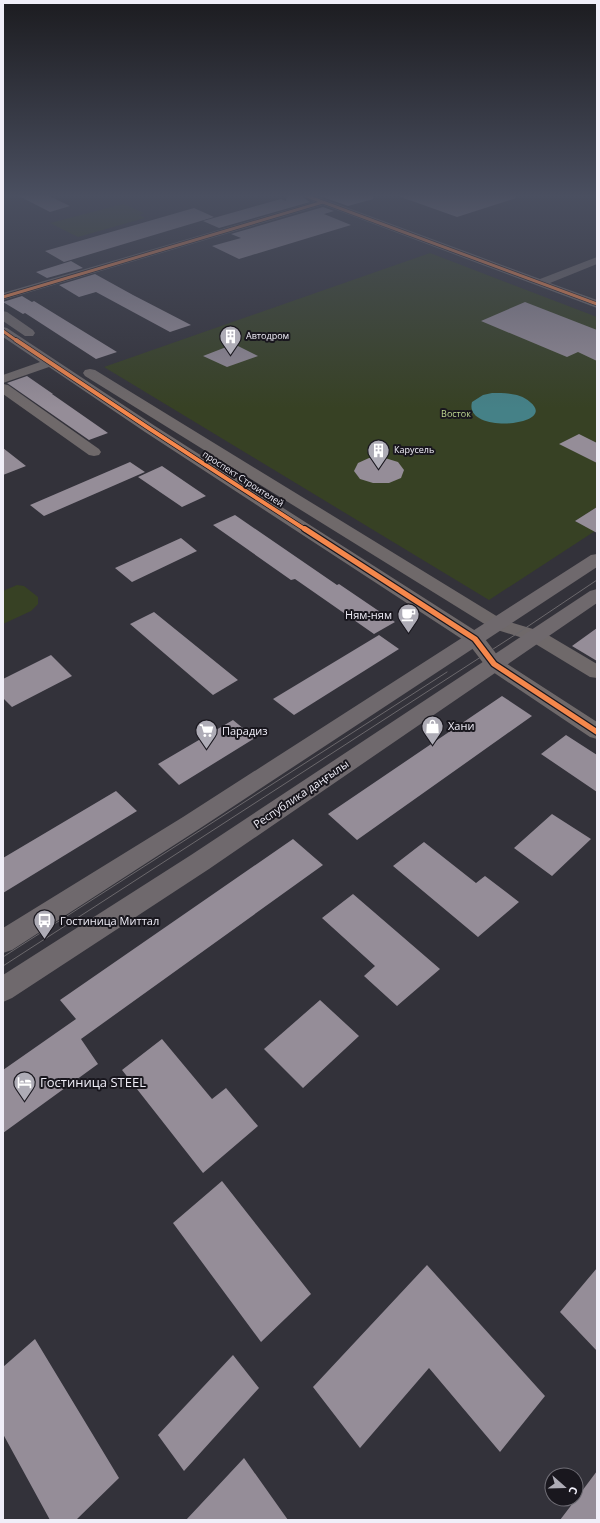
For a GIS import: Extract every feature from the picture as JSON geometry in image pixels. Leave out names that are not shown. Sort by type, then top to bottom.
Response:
[{"type":"main road","points":[[3,942],[185,827],[597,559]]},
{"type":"main road","name":"Республика даңғылы","points":[[3,990],[200,862],[597,595]]},
{"type":"street","points":[[3,297],[107,266]]},
{"type":"street","points":[[498,266],[597,304]]},
{"type":"street","points":[[542,282],[582,266]]},
{"type":"street","name":"проспект Строителей","points":[[3,315],[83,369],[497,624],[536,636]]},
{"type":"street","name":"проспект Строителей","points":[[3,331],[49,363],[475,639],[494,664]]},
{"type":"street","points":[[3,379],[49,363]]},
{"type":"street","points":[[3,388],[94,452]]},
{"type":"street","points":[[536,636],[597,672]]},
{"type":"street","points":[[494,664],[597,732]]},
{"type":"green space","name":"Восток","points":[[393,266],[464,266],[597,317],[597,507],[575,521],[595,531],[489,600],[104,367]]},
{"type":"green space","points":[[17,585],[24,586],[38,597],[38,604],[31,611],[3,624],[3,591]]},
{"type":"water","points":[[492,393],[517,395],[530,402],[536,410],[532,417],[522,421],[494,423],[481,419],[473,412],[472,402],[483,395]]},
{"type":"building","points":[[55,266],[80,266],[83,268],[47,278],[36,272]]},
{"type":"building","points":[[95,274],[191,325],[170,332],[96,292],[79,297],[59,285]]},
{"type":"building","points":[[22,296],[32,302],[34,301],[117,352],[96,359],[25,313],[23,314],[3,302]]},
{"type":"building","points":[[525,302],[597,330],[597,361],[578,352],[567,357],[481,321]]},
{"type":"building","name":"Автодром","points":[[234,344],[258,356],[227,367],[203,356]]},
{"type":"building","points":[[27,376],[108,433],[89,440],[7,383]]},
{"type":"building","points":[[579,434],[597,443],[597,463],[559,444]]},
{"type":"building","points":[[3,448],[26,466],[3,475]]},
{"type":"building","name":"Карусель","points":[[369,458],[385,458],[398,462],[404,470],[401,478],[389,483],[373,483],[360,479],[354,471],[358,463]]},
{"type":"building","points":[[130,462],[145,472],[44,516],[30,505]]},
{"type":"building","points":[[162,466],[206,496],[182,507],[138,477]]},
{"type":"building","points":[[597,507],[597,533],[575,521]]},
{"type":"building","points":[[235,515],[337,585],[339,584],[395,622],[374,634],[295,579],[291,580],[213,525]]},
{"type":"building","points":[[181,538],[197,551],[132,582],[115,568]]},
{"type":"building","points":[[154,612],[238,680],[213,695],[130,624]]},
{"type":"building","points":[[597,628],[597,661],[572,646]]},
{"type":"building","points":[[379,635],[399,649],[294,715],[273,699]]},
{"type":"building","points":[[51,655],[72,676],[12,707],[3,698],[3,679]]},
{"type":"building","points":[[502,696],[532,716],[357,840],[328,814]]},
{"type":"building","name":"Парадиз","points":[[233,720],[255,738],[179,785],[158,764]]},
{"type":"building","points":[[566,735],[597,755],[597,792],[541,754]]},
{"type":"building","points":[[116,791],[137,811],[3,893],[3,858]]},
{"type":"building","points":[[552,814],[591,839],[552,876],[514,848]]},
{"type":"building","points":[[293,839],[323,865],[81,1039],[98,1064],[3,1133],[3,1070],[76,1019],[60,1000]]},
{"type":"building","points":[[424,842],[476,883],[485,876],[519,902],[478,937],[393,866]]},
{"type":"building","points":[[353,894],[440,969],[397,1006],[364,976],[375,966],[322,918]]},
{"type":"building","points":[[320,1000],[359,1036],[303,1088],[264,1049]]},
{"type":"building","points":[[162,1039],[212,1099],[226,1088],[258,1126],[203,1173],[122,1070]]},
{"type":"building","points":[[222,1181],[311,1294],[261,1342],[173,1223]]},
{"type":"building","points":[[427,1265],[545,1396],[500,1452],[429,1368],[360,1448],[313,1387]]},
{"type":"building","points":[[597,1268],[597,1351],[560,1312]]},
{"type":"building","points":[[35,1339],[119,1478],[76,1520],[50,1520],[3,1434],[3,1367]]},
{"type":"building","points":[[233,1355],[259,1388],[184,1471],[158,1435]]},
{"type":"building","points":[[244,1458],[288,1520],[186,1520]]},
{"type":"building","points":[[597,1471],[597,1520],[560,1520],[570,1507],[584,1507],[584,1488]]},
{"type":"tram line","points":[[3,966],[521,631],[597,580]]},
{"type":"tram line","points":[[3,957],[447,672]]},
{"type":"cycle path","points":[[3,297],[107,266]]},
{"type":"cycle path","points":[[495,266],[597,304]]},
{"type":"cycle path","points":[[3,331],[150,429],[475,639],[494,664],[597,732]]},
{"type":"place","name":"Автодром","points":[[230,356]]},
{"type":"place","name":"Карусель","points":[[379,470]]},
{"type":"place","name":"Ням-ням","points":[[408,634]]},
{"type":"place","name":"Хани","points":[[433,746]]},
{"type":"place","name":"Парадиз","points":[[207,750]]},
{"type":"place","name":"Гостиница Миттал","points":[[44,940]]},
{"type":"place","name":"Гостиница STEEL","points":[[25,1102]]}]
